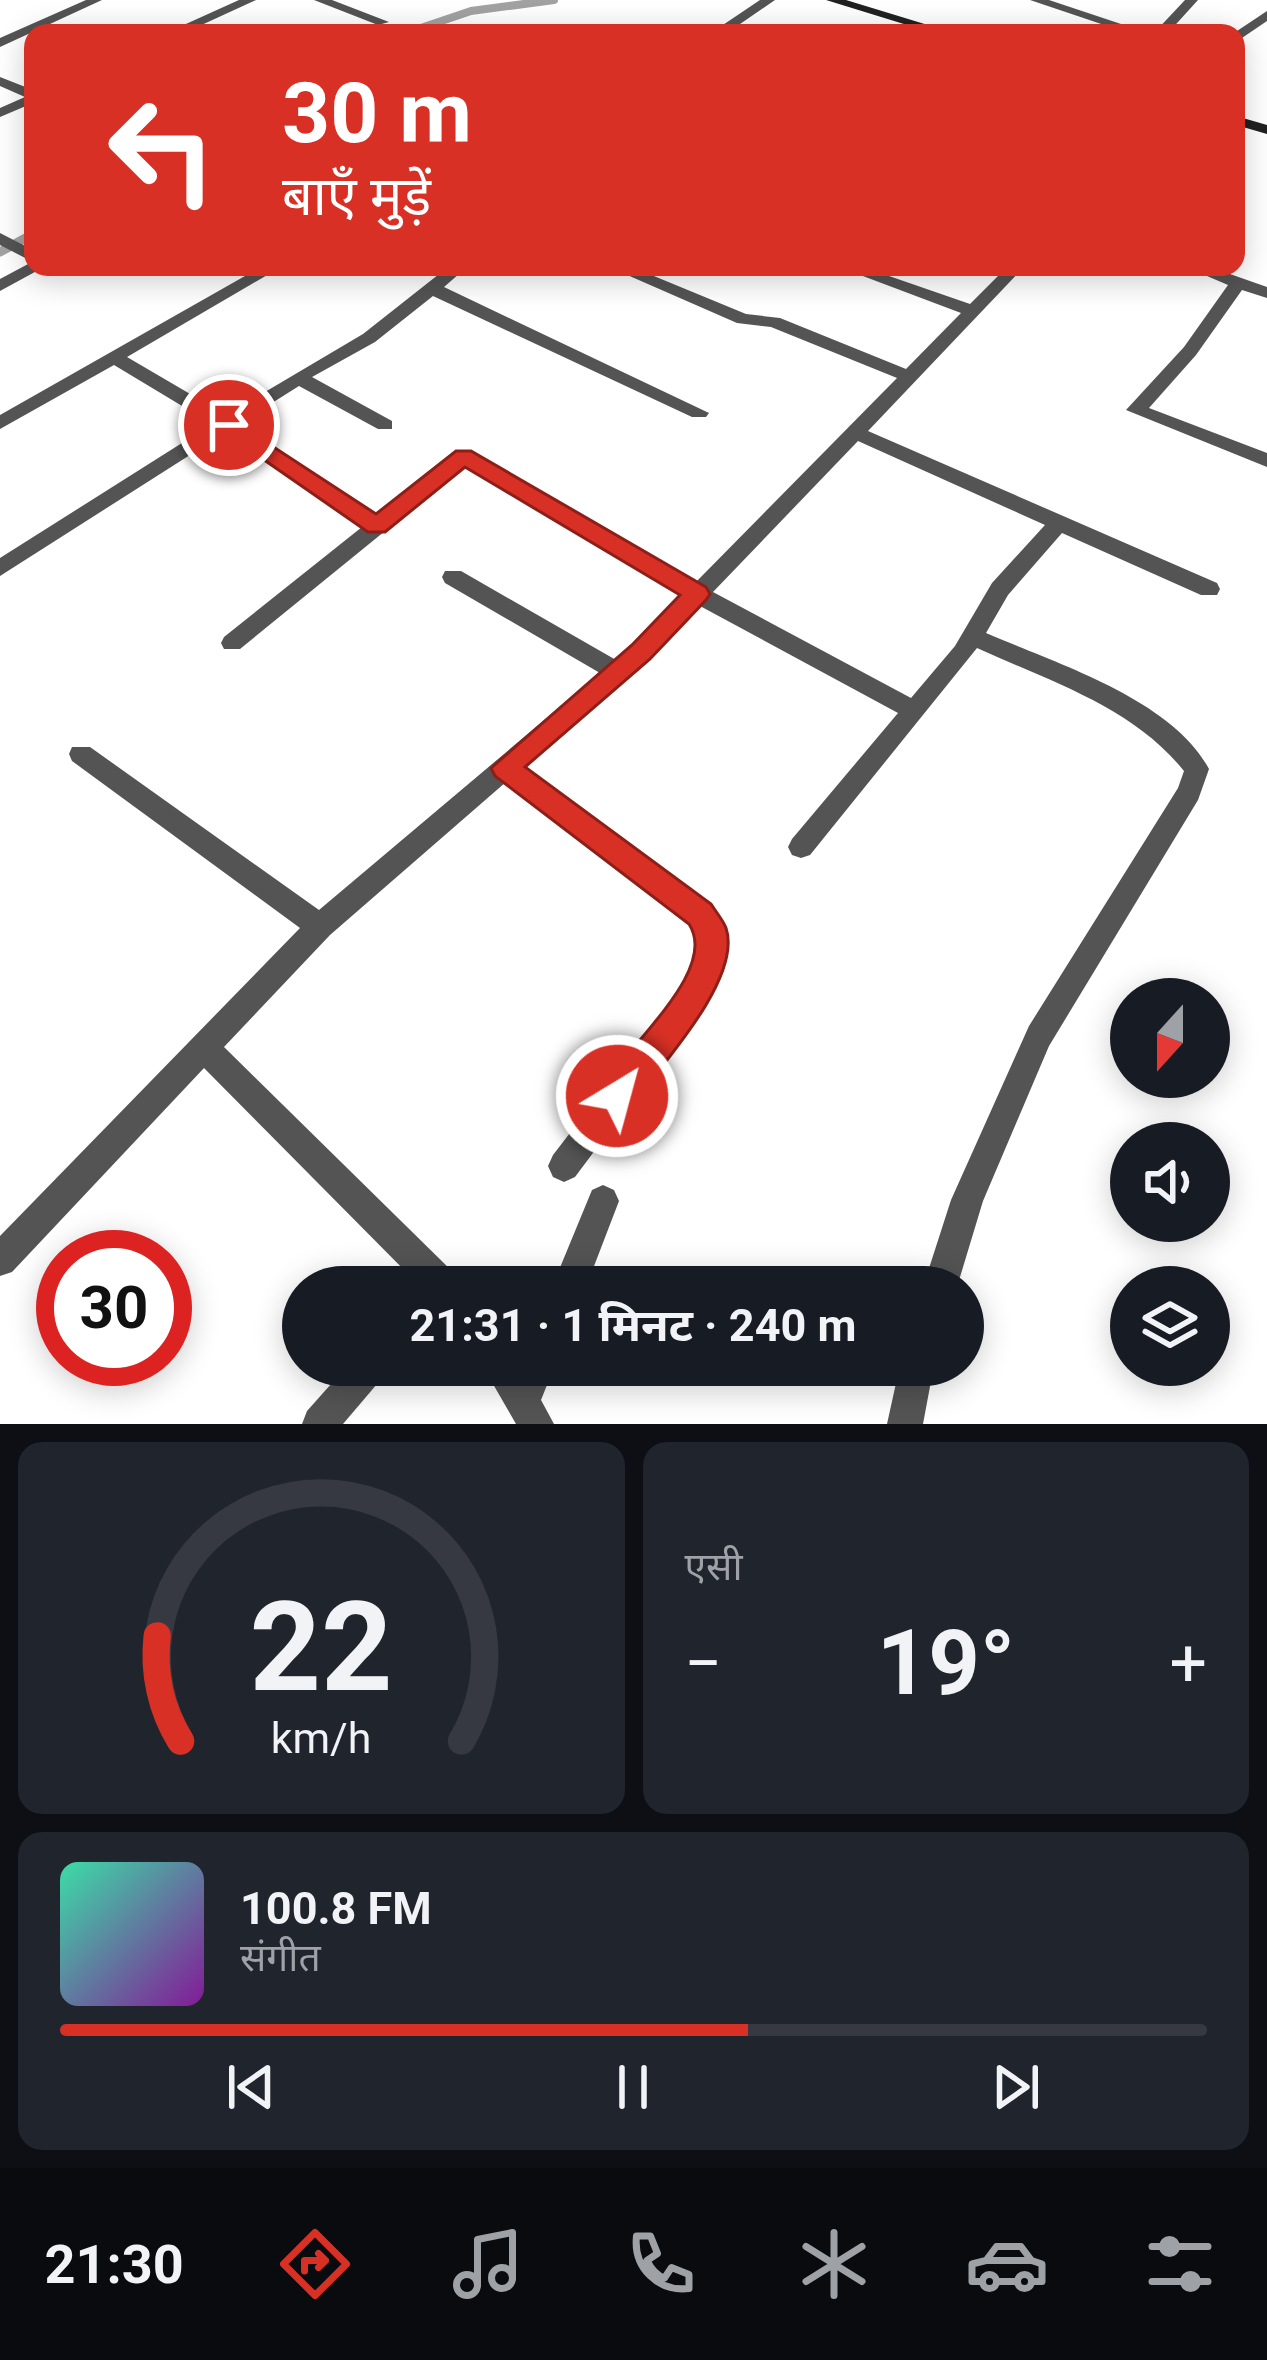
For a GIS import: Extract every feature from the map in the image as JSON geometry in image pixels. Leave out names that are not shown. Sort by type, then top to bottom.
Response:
[{"type":"street","points":[[42,24],[96,0]]},
{"type":"street","points":[[194,24],[250,0]]},
{"type":"street","points":[[320,0],[383,22]]},
{"type":"street","points":[[732,24],[769,0]]},
{"type":"street","points":[[832,0],[916,24]]},
{"type":"street","points":[[1036,0],[1112,24]]},
{"type":"street","points":[[1169,24],[1192,0]]},
{"type":"street","points":[[0,423],[257,276]]},
{"type":"street","points":[[0,568],[369,338],[446,276]]},
{"type":"street","points":[[639,276],[742,319],[774,322],[908,376]]},
{"type":"street","points":[[873,276],[972,311]]},
{"type":"street","points":[[1,1255],[320,926],[617,672],[1007,276]]},
{"type":"street","points":[[1219,276],[1267,293]]},
{"type":"street","points":[[1238,283],[1190,351],[1136,410],[1267,460]]},
{"type":"street","points":[[431,288],[699,413]]},
{"type":"street","points":[[114,357],[229,425],[376,526]]},
{"type":"street","points":[[299,378],[385,425]]},
{"type":"street","points":[[854,432],[1209,589]]},
{"type":"street","points":[[232,643],[464,456],[697,594],[915,711]]},
{"type":"street","points":[[801,847],[915,711],[972,636],[1000,589],[1059,523]]},
{"type":"street","points":[[453,577],[617,672]]},
{"type":"street","points":[[947,1266],[967,1200],[1039,1036],[1189,792],[1197,769],[1154,723],[972,636]]},
{"type":"street","points":[[81,754],[320,926]]},
{"type":"street","points":[[505,768],[700,914],[712,932],[710,959],[696,992],[564,1166]]},
{"type":"street","points":[[204,1048],[422,1266]]},
{"type":"street","points":[[577,1266],[603,1201]]},
{"type":"street","points":[[320,1424],[353,1386]]},
{"type":"street","points":[[513,1386],[530,1412]]},
{"type":"street","points":[[905,1424],[913,1386]]},
{"type":"waterway","points":[[433,24],[471,11],[554,0]]},
{"type":"waterway","points":[[0,252],[24,239]]},
{"type":"route","points":[[229,425],[376,526],[464,456],[697,594],[641,652],[505,768],[700,914],[712,932],[710,959],[696,992],[617,1096]]}]
